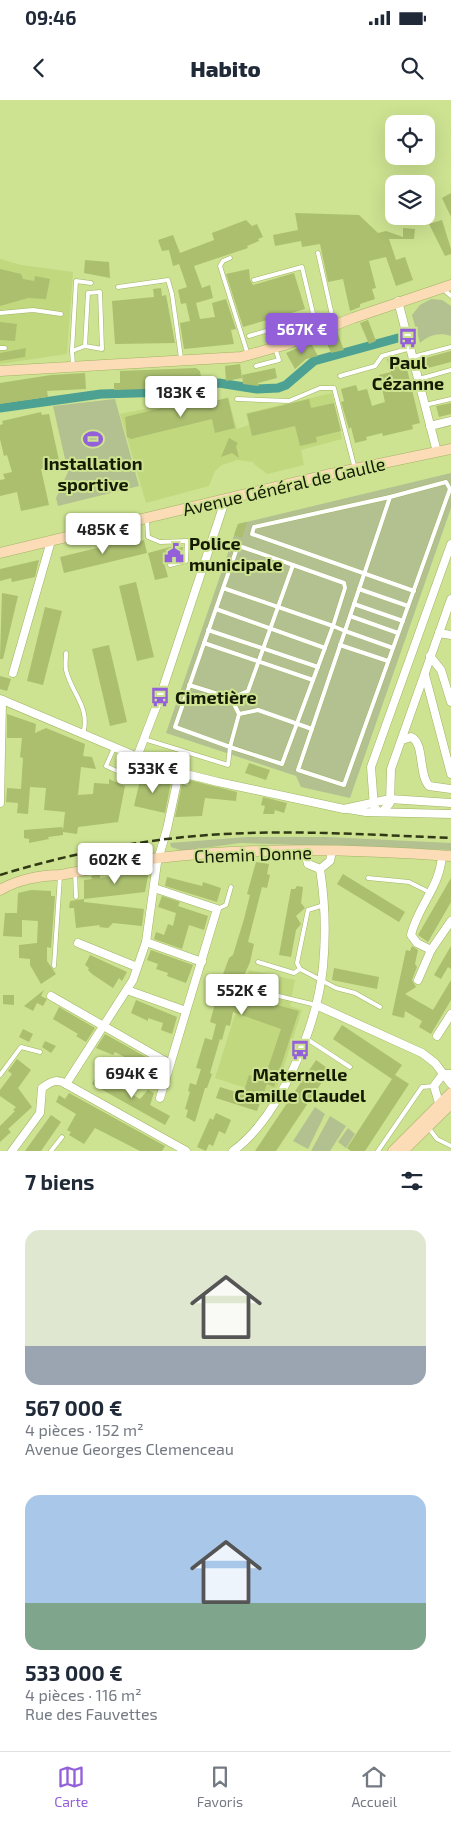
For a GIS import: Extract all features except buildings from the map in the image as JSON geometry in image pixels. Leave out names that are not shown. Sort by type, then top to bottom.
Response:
[{"type":"street","points":[[0,371],[73,365],[216,360],[248,356],[275,348],[398,301],[446,286]]},
{"type":"street","points":[[398,301],[437,452]]},
{"type":"street","points":[[430,426],[451,421]]},
{"type":"street","name":"Avenue Général de Gaulle","points":[[0,553],[355,468],[451,449]]},
{"type":"street","points":[[137,757],[211,543],[224,499]]},
{"type":"street","points":[[13,673],[51,541]]},
{"type":"street","points":[[381,812],[374,807],[371,768],[451,544]]},
{"type":"street","points":[[381,812],[389,806],[389,776],[451,599]]},
{"type":"street","points":[[439,633],[451,635]]},
{"type":"street","points":[[430,656],[441,670],[451,702]]},
{"type":"street","points":[[425,675],[451,774]]},
{"type":"street","points":[[0,803],[1,699],[114,748],[179,773],[344,809],[451,814]]},
{"type":"street","points":[[402,740],[411,737],[418,743],[423,774],[429,786],[451,789]]},
{"type":"street","points":[[66,1084],[127,990],[137,967],[146,942],[159,858],[179,773]]},
{"type":"street","points":[[373,780],[383,782],[389,776]]},
{"type":"street","points":[[344,809],[373,801],[390,799],[451,803]]},
{"type":"street","name":"Chemin Donne","points":[[0,890],[7,886],[45,875],[60,875],[159,858],[234,852],[332,852],[446,856]]},
{"type":"street","points":[[305,852],[308,864],[320,869]]},
{"type":"street","points":[[320,869],[330,861],[332,852]]},
{"type":"street","points":[[431,950],[417,943],[411,935],[429,892],[439,876],[446,856]]},
{"type":"street","points":[[233,1151],[251,1136],[284,1088],[316,1004],[324,939],[324,905],[320,869]]},
{"type":"street","points":[[154,888],[217,909],[160,1098]]},
{"type":"street","points":[[418,980],[431,950],[451,921]]},
{"type":"street","points":[[146,942],[202,962]]},
{"type":"street","points":[[78,943],[137,967]]},
{"type":"street","points":[[127,990],[186,1011]]},
{"type":"street","points":[[52,996],[102,1027],[170,1064]]},
{"type":"street","points":[[316,1004],[422,1053],[447,1074],[451,1084]]},
{"type":"street","points":[[437,1036],[451,1015]]},
{"type":"street","points":[[440,1109],[434,1086],[447,1074]]},
{"type":"street","points":[[12,1151],[40,1113],[42,1088],[54,1081],[60,1080],[186,1151]]},
{"type":"street","points":[[403,1151],[428,1127],[451,1093]]},
{"type":"street","points":[[393,1151],[440,1109],[451,1104]]},
{"type":"lane","points":[[318,253],[334,326]]},
{"type":"lane","points":[[230,258],[223,260],[220,266],[248,356]]},
{"type":"lane","points":[[254,280],[302,267],[318,332]]},
{"type":"lane","points":[[118,287],[168,280],[172,294],[181,361]]},
{"type":"lane","points":[[73,365],[76,281],[91,283]]},
{"type":"lane","points":[[446,286],[451,296]]},
{"type":"lane","points":[[72,351],[85,346],[102,349],[100,292],[88,293],[85,346]]},
{"type":"lane","points":[[0,313],[33,310],[61,314]]},
{"type":"lane","points":[[248,336],[313,317]]},
{"type":"lane","points":[[413,356],[451,347]]},
{"type":"lane","points":[[256,366],[279,360],[275,348]]},
{"type":"lane","points":[[340,376],[375,366],[382,356],[411,348]]},
{"type":"lane","points":[[419,379],[451,370]]},
{"type":"lane","points":[[237,400],[289,401],[320,388],[334,388],[355,468]]},
{"type":"lane","points":[[425,405],[451,399]]},
{"type":"lane","points":[[390,497],[364,574],[345,631],[340,645],[312,729],[298,770],[344,785],[414,591],[450,489],[446,482],[390,497],[254,527],[252,534],[364,574],[414,591]]},
{"type":"lane","points":[[147,518],[148,537],[160,542],[187,541],[186,561],[170,565]]},
{"type":"lane","points":[[242,547],[344,583],[345,588],[333,626],[282,764],[175,727],[223,588],[236,548],[242,547]]},
{"type":"lane","points":[[190,685],[231,698],[248,691],[293,565]]},
{"type":"lane","points":[[223,588],[393,648]]},
{"type":"lane","points":[[359,589],[408,606]]},
{"type":"lane","points":[[354,604],[403,621]]},
{"type":"lane","points":[[216,609],[325,648]]},
{"type":"lane","points":[[350,616],[398,633]]},
{"type":"lane","points":[[208,630],[318,668]]},
{"type":"lane","points":[[204,643],[313,680]]},
{"type":"lane","points":[[340,645],[388,661]]},
{"type":"lane","points":[[66,653],[66,670],[76,690],[86,723],[83,734]]},
{"type":"lane","points":[[144,739],[228,765],[230,747],[239,714],[231,698]]},
{"type":"lane","points":[[239,714],[258,710],[312,729]]},
{"type":"lane","points":[[114,748],[106,766],[128,776]]},
{"type":"lane","points":[[76,872],[76,897]]},
{"type":"lane","points":[[54,966],[60,875]]},
{"type":"lane","points":[[368,878],[408,882],[429,892]]},
{"type":"lane","points":[[217,909],[226,905],[231,887]]},
{"type":"lane","points":[[324,905],[308,910],[297,963],[300,970],[336,988],[355,993],[380,1007]]},
{"type":"lane","points":[[258,962],[294,973],[300,970]]},
{"type":"lane","points":[[250,989],[316,1004]]},
{"type":"lane","points":[[305,1037],[350,1067]]},
{"type":"lane","points":[[0,1075],[21,1047],[40,1052]]},
{"type":"lane","points":[[378,1151],[422,1087],[434,1086]]},
{"type":"lane","points":[[428,1127],[437,1139],[451,1146]]},
{"type":"lane","points":[[51,1151],[62,1137]]},
{"type":"shaded area","points":[[0,259],[21,265],[73,272],[67,354],[0,364]]},
{"type":"shaded area","points":[[431,299],[442,300],[451,306],[451,336],[434,335],[420,343],[412,315],[420,305]]},
{"type":"shaded area","points":[[332,393],[342,439],[301,450],[304,465],[267,474],[253,463],[257,456],[253,462],[237,460],[222,465],[215,471],[209,486],[146,503],[120,414],[195,399],[197,406],[228,397],[237,429],[249,425],[246,413]]},
{"type":"shaded area","name":"Installation sportive","points":[[115,399],[139,486],[58,506],[56,498],[68,472],[53,406]]},
{"type":"shaded area","points":[[451,473],[451,508],[350,798],[301,787],[296,776],[166,733],[238,524]]},
{"type":"shaded area","points":[[247,837],[327,837],[451,843],[451,850],[240,843],[183,851],[171,847],[170,843]]},
{"type":"shaded area","points":[[249,970],[295,980],[290,1006],[302,1010],[274,1097],[215,1078]]},
{"type":"shaded area","points":[[315,1107],[325,1114],[308,1149],[293,1141]]},
{"type":"shaded area","points":[[330,1116],[346,1126],[330,1151],[311,1151]]},
{"type":"shaded area","points":[[348,1128],[355,1134],[346,1148],[338,1142]]},
{"type":"waterway","points":[[0,408],[101,394],[169,392],[219,383],[257,389],[278,388],[286,385],[314,361],[398,338]]},
{"type":"railway","points":[[0,875],[99,850],[195,836],[268,833],[342,833],[451,838]]},
{"type":"place","name":"Paul Cézanne","points":[[408,338]]},
{"type":"place","name":"Installation sportive","points":[[93,439]]},
{"type":"place","name":"Police municipale","points":[[174,553]]},
{"type":"place","name":"Cimetière","points":[[160,697]]},
{"type":"place","name":"Maternelle Camille Claudel","points":[[300,1050]]}]
